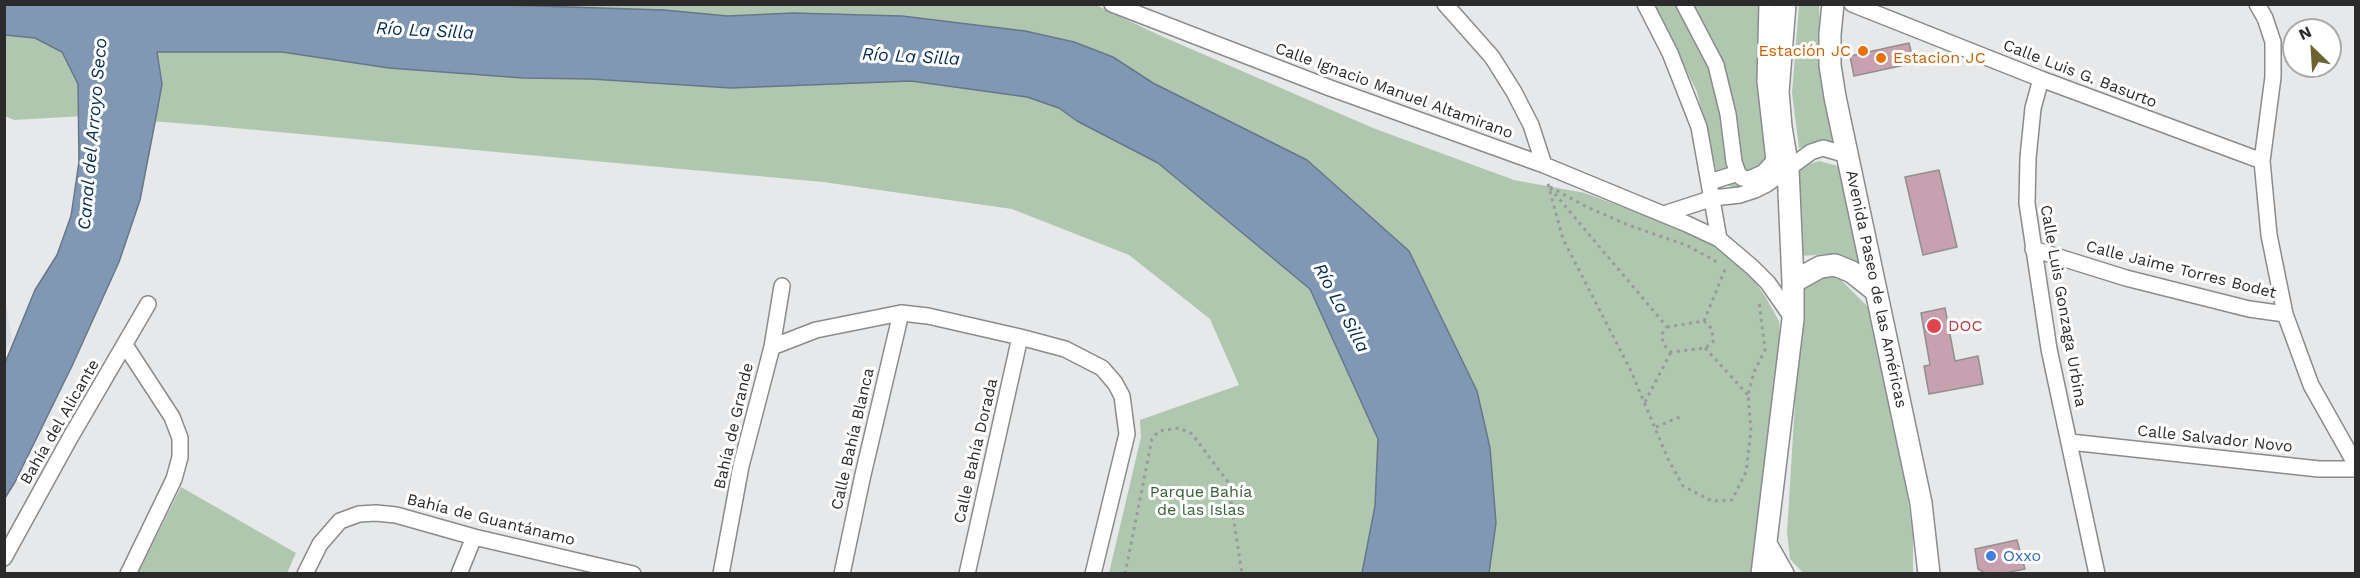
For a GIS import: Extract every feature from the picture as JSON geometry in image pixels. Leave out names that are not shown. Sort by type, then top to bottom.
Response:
[{"type":"main road","points":[[1762,573],[1793,319],[1788,169],[1780,127],[1778,92],[1785,4]]},
{"type":"main road","name":"Avenida Paseo de las Américas","points":[[1833,4],[1830,65],[1921,503],[1929,573]]},
{"type":"main road","points":[[1793,282],[1820,267],[1835,265],[1852,272],[1876,291]]},
{"type":"main road","points":[[1766,544],[1783,573]]},
{"type":"street","name":"Calle Ignacio Manuel Altamirano","points":[[1112,4],[1330,88],[1544,165],[1664,213],[1719,239],[1768,283],[1793,319]]},
{"type":"street","points":[[1445,4],[1492,57],[1514,92],[1532,125],[1544,165]]},
{"type":"street","points":[[1644,4],[1687,91],[1699,127],[1719,239]]},
{"type":"street","points":[[1684,4],[1716,65],[1728,114],[1734,162],[1742,178],[1749,179],[1763,173],[1774,161],[1765,81],[1767,4]]},
{"type":"street","name":"Calle Luis G. Basurto","points":[[1852,4],[2041,79],[2262,161]]},
{"type":"street","points":[[2257,4],[2265,18],[2273,42],[2273,77],[2262,161],[2269,235],[2285,314],[2310,385],[2355,467]]},
{"type":"street","name":"Calle Luis Gonzaga Urbina","points":[[2041,79],[2033,108],[2026,203],[2049,349],[2097,573]]},
{"type":"street","points":[[1664,213],[1713,198],[1740,195],[1755,190],[1811,152],[1823,148],[1847,155]]},
{"type":"street","points":[[1710,182],[1738,173]]},
{"type":"street","name":"Calle Jaime Torres Bodet","points":[[2033,249],[2126,278],[2249,309],[2285,314]]},
{"type":"street","name":"Bahía de Grande","points":[[721,573],[741,466],[772,347],[782,286]]},
{"type":"street","name":"Bahía del Alicante","points":[[4,558],[148,304]]},
{"type":"street","points":[[772,347],[816,330],[901,313],[928,316],[1020,337],[1065,350],[1102,368],[1115,383],[1122,396],[1127,434],[1093,573]]},
{"type":"street","name":"Calle Bahía Blanca","points":[[843,573],[862,478],[901,313]]},
{"type":"street","name":"Calle Bahía Dorada","points":[[967,573],[1020,337]]},
{"type":"street","points":[[125,345],[172,417],[180,438],[180,457],[174,478],[128,573]]},
{"type":"street","name":"Calle Salvador Novo","points":[[2070,442],[2319,469],[2355,467]]},
{"type":"street","name":"Bahía de Guantánamo","points":[[305,573],[320,544],[340,521],[359,514],[376,513],[396,515],[594,569],[633,573]]},
{"type":"street","points":[[459,573],[474,537]]},
{"type":"path","points":[[1544,165],[1563,239],[1631,371],[1668,459],[1683,486],[1712,501],[1732,500],[1746,472],[1751,431],[1748,395],[1754,372],[1765,350],[1761,305],[1756,296]]},
{"type":"path","points":[[1549,186],[1587,207],[1628,225],[1686,245],[1736,272]]},
{"type":"path","points":[[1549,186],[1667,327]]},
{"type":"path","points":[[1704,321],[1726,266]]},
{"type":"path","points":[[1671,352],[1663,344],[1662,334],[1667,327],[1704,321]]},
{"type":"path","points":[[1671,352],[1705,348],[1713,342],[1712,329],[1704,321]]},
{"type":"path","points":[[1705,348],[1748,395]]},
{"type":"path","points":[[1645,403],[1671,352]]},
{"type":"path","points":[[1656,427],[1682,416]]},
{"type":"path","points":[[1125,573],[1152,439],[1159,431],[1179,428],[1192,434],[1228,482],[1242,573]]},
{"type":"shaded area","points":[[4,294],[12,339],[5,353],[4,353]]},
{"type":"green space","name":"Parque Bahía de las Islas","points":[[5,5],[1096,5],[1159,35],[1373,128],[1514,180],[1585,193],[1705,238],[1731,256],[1747,270],[1765,296],[1779,321],[1780,332],[1751,573],[1109,573],[1141,437],[1140,420],[1239,385],[1210,319],[1129,255],[1012,209],[823,182],[202,125],[84,116],[14,120],[5,116]]},
{"type":"green space","points":[[1654,5],[1767,5],[1773,163],[1754,184],[1734,188],[1724,184],[1717,173],[1697,92]]},
{"type":"green space","points":[[1799,5],[1819,5],[1821,59],[1832,141],[1799,148],[1792,93]]},
{"type":"green space","points":[[1819,161],[1838,166],[1859,263],[1829,254],[1801,256],[1797,173],[1807,165]]},
{"type":"green space","points":[[1819,276],[1837,276],[1873,312],[1898,429],[1913,535],[1913,573],[1803,573],[1790,559],[1787,533],[1802,289]]},
{"type":"green space","points":[[181,487],[296,553],[287,573],[138,573]]},
{"type":"water","points":[[472,4],[664,10],[728,16],[793,13],[902,16],[1025,31],[1074,42],[1113,57],[1153,83],[1307,160],[1409,251],[1477,391],[1490,448],[1496,523],[1489,573],[1362,573],[1375,506],[1378,439],[1310,289],[1158,163],[1077,121],[1059,108],[1027,97],[911,81],[731,88],[591,79],[523,78],[389,68],[282,52],[157,52],[162,84],[140,200],[119,262],[72,366],[5,498],[5,363],[35,290],[57,255],[71,216],[79,162],[78,84],[62,52],[35,38],[5,35],[5,5]]},
{"type":"building","name":"Estacion JC","points":[[1909,43],[1914,63],[1854,76],[1850,56]]},
{"type":"building","points":[[1939,170],[1957,247],[1923,255],[1905,177]]},
{"type":"building","points":[[1945,308],[1955,361],[1978,356],[1983,384],[1929,394],[1924,366],[1930,365],[1921,313]]},
{"type":"building","points":[[2017,540],[2025,569],[2005,573],[1985,573],[1978,569],[1975,549]]},
{"type":"place","name":"Estación JC","points":[[1863,51]]},
{"type":"place","name":"Estacion JC","points":[[1881,58]]},
{"type":"place","name":"DOC","points":[[1934,326]]},
{"type":"place","name":"Oxxo","points":[[1991,556]]},
{"type":"water label","name":"Río La Silla","points":[[425,31]]},
{"type":"water label","name":"Río La Silla","points":[[911,57]]},
{"type":"water label","name":"Canal del Arroyo Seco","points":[[93,134]]},
{"type":"water label","name":"Río La Silla","points":[[1341,308]]}]
